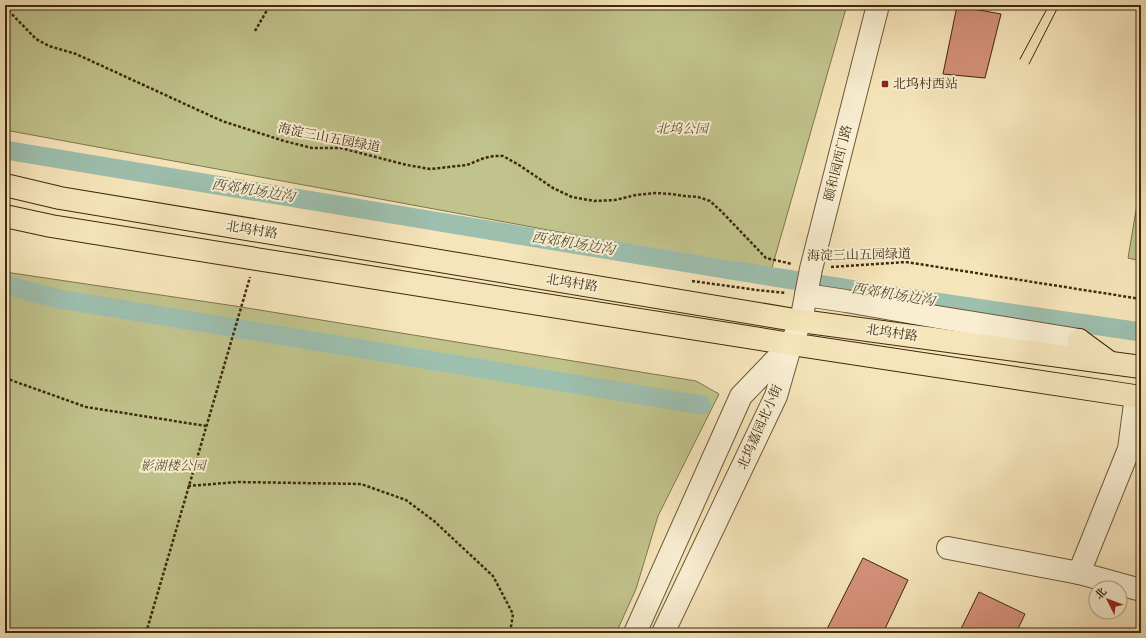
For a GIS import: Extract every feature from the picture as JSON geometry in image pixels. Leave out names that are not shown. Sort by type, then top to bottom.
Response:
[{"type":"main road","name":"北坞村路","points":[[5,186],[60,198],[801,321],[1141,367]]},
{"type":"main road","name":"北坞村路","points":[[5,216],[51,226],[256,259],[791,344],[1138,397]]},
{"type":"main road","points":[[1079,340],[1110,363]]},
{"type":"street","name":"颐和园西门路","points":[[791,344],[801,321],[811,269],[878,5]]},
{"type":"street","name":"北坞村路","points":[[806,295],[846,300],[937,317],[1079,340]]},
{"type":"street","name":"北坞嘉园北小街","points":[[635,633],[741,396],[791,344]]},
{"type":"street","name":"北坞嘉园北小街","points":[[663,633],[776,396],[791,344]]},
{"type":"street","points":[[1079,573],[1129,449],[1138,397]]},
{"type":"street","points":[[948,548],[1079,573],[1141,590]]},
{"type":"path","points":[[255,31],[270,5]]},
{"type":"path","name":"海淀三山五园绿道","points":[[5,7],[36,39],[49,46],[76,54],[222,121],[284,141],[312,148],[340,148],[407,165],[430,169],[467,165],[484,158],[502,156],[519,165],[553,188],[572,197],[594,201],[615,200],[636,195],[656,194],[698,197],[710,201],[766,258],[811,269],[906,262],[1141,299]]},
{"type":"path","points":[[146,633],[256,259]]},
{"type":"path","points":[[5,378],[86,407],[206,426]]},
{"type":"path","points":[[188,486],[238,482],[361,484],[406,500],[434,521],[493,576],[513,614],[510,633]]},
{"type":"green space","name":"北坞公园","points":[[5,5],[847,5],[771,271],[5,130]]},
{"type":"green space","points":[[1141,181],[1141,261],[1128,258]]},
{"type":"green space","name":"影湖楼公园","points":[[5,272],[235,306],[696,381],[719,394],[658,516],[636,589],[616,633],[5,633]]},
{"type":"building","points":[[957,6],[1001,14],[985,78],[943,74]]},
{"type":"building","points":[[863,558],[908,580],[883,633],[825,633]]},
{"type":"building","points":[[979,592],[1025,614],[1016,633],[959,633]]},
{"type":"waterway","name":"西郊机场边沟","points":[[5,150],[730,270],[874,293],[1141,332]]},
{"type":"waterway","points":[[5,285],[59,299],[702,405]]},
{"type":"tram line","points":[[1020,59],[1049,5]]},
{"type":"tram line","points":[[1029,64],[1059,5]]},
{"type":"place","name":"北坞村西站","points":[[885,84]]}]
